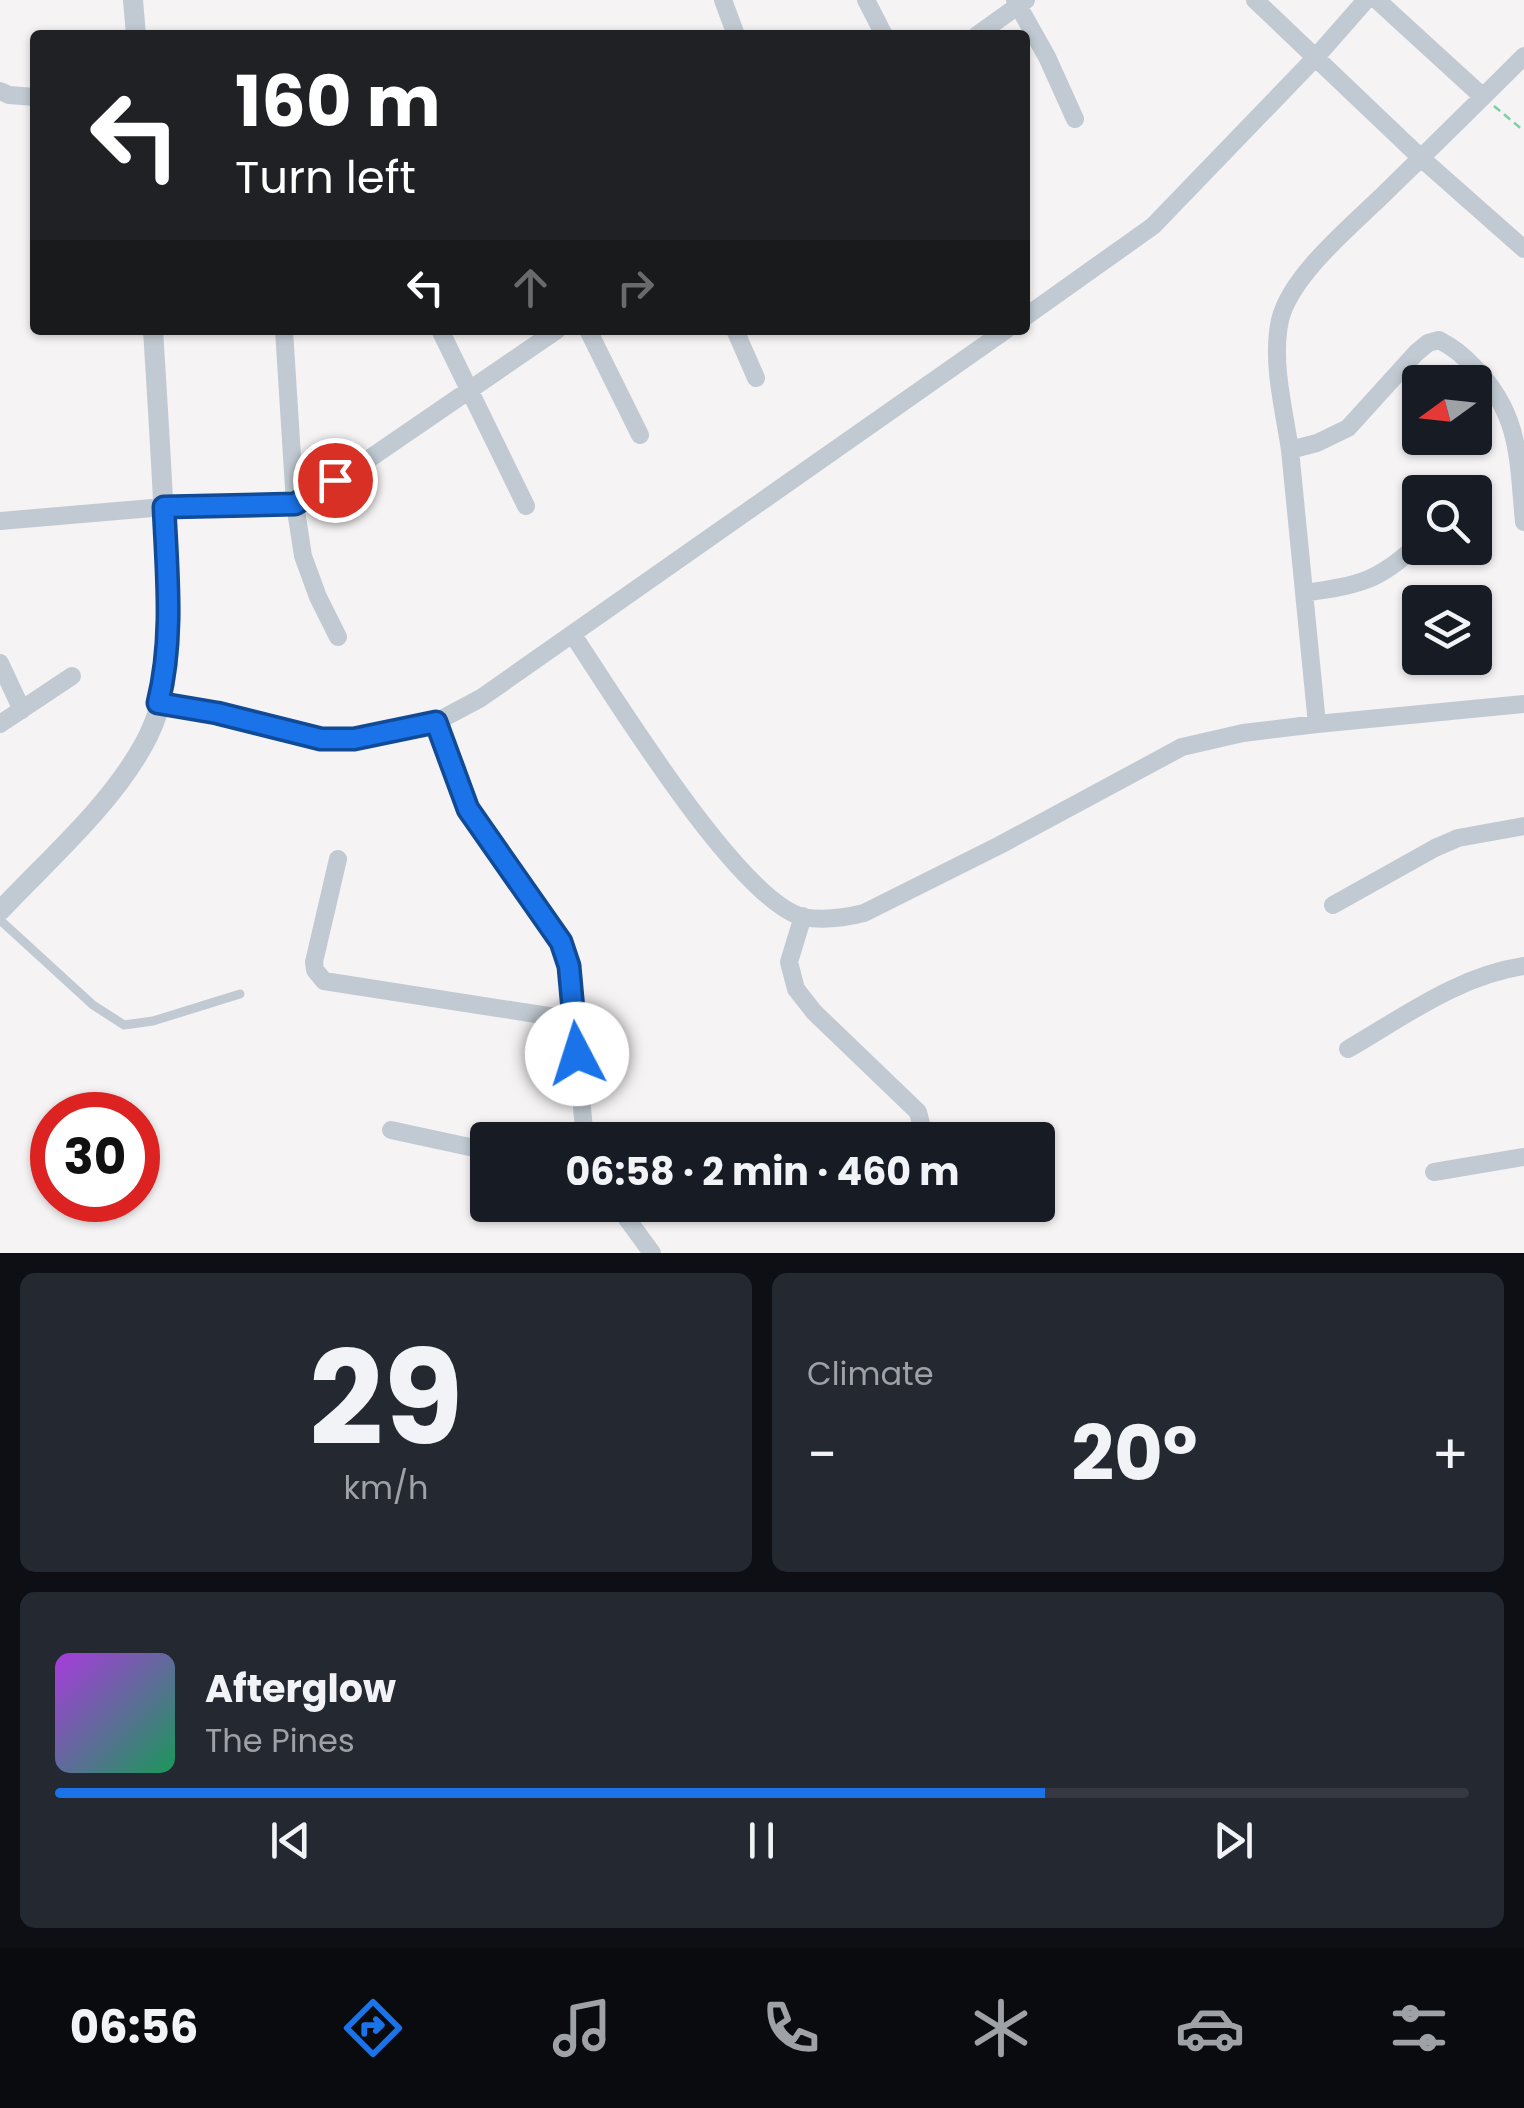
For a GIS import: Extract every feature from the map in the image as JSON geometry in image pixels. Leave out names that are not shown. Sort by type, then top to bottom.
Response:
[{"type":"street","points":[[133,0],[136,30]]},
{"type":"street","points":[[723,0],[734,30]]},
{"type":"street","points":[[866,0],[881,30]]},
{"type":"street","points":[[1255,0],[1421,158],[1524,249]]},
{"type":"street","points":[[1030,313],[1153,226],[1366,0]]},
{"type":"street","points":[[1377,0],[1483,97]]},
{"type":"street","points":[[984,30],[1020,2],[1075,119]]},
{"type":"street","points":[[1317,724],[1290,450],[1278,372],[1277,339],[1284,306],[1314,266],[1524,56]]},
{"type":"street","points":[[0,91],[30,96]]},
{"type":"street","points":[[0,911],[127,771],[146,742],[158,703],[167,662],[168,611],[154,335]]},
{"type":"street","points":[[284,335],[295,504],[304,556],[338,637]]},
{"type":"street","points":[[443,335],[526,506]]},
{"type":"street","points":[[0,521],[164,507],[295,504],[363,463],[550,335]]},
{"type":"street","points":[[590,335],[640,436]]},
{"type":"street","points":[[737,335],[756,378]]},
{"type":"street","points":[[158,703],[321,739],[354,739],[436,722],[481,698],[573,635],[746,509],[999,335]]},
{"type":"street","points":[[1290,450],[1348,428],[1416,353],[1428,343],[1440,340],[1468,360],[1496,390],[1505,406],[1515,435],[1524,522]]},
{"type":"street","points":[[1304,593],[1375,578],[1402,560]]},
{"type":"street","points":[[573,635],[738,868],[764,894],[803,916],[842,919],[864,913],[1000,845],[1182,747],[1317,724],[1524,704]]},
{"type":"street","points":[[0,663],[22,710]]},
{"type":"street","points":[[0,724],[72,676]]},
{"type":"street","points":[[436,722],[468,809],[561,942],[569,966],[581,1122]]},
{"type":"street","points":[[1333,906],[1458,838],[1524,826]]},
{"type":"street","points":[[338,859],[314,962],[324,982],[574,1020]]},
{"type":"street","points":[[803,916],[789,962],[796,989],[814,1012],[912,1105],[922,1122]]},
{"type":"street","points":[[1348,1048],[1458,984],[1481,974],[1524,966]]},
{"type":"street","points":[[391,1130],[470,1147]]},
{"type":"street","points":[[1434,1172],[1524,1157]]},
{"type":"street","points":[[629,1222],[652,1253]]},
{"type":"lane","points":[[0,920],[92,1005],[124,1026],[154,1021],[240,994]]},
{"type":"path","points":[[1483,97],[1524,131]]},
{"type":"route","points":[[335,480],[295,504],[164,507],[167,662],[158,703],[321,739],[388,734],[436,722],[468,809],[561,942],[569,966],[577,1054]]}]
